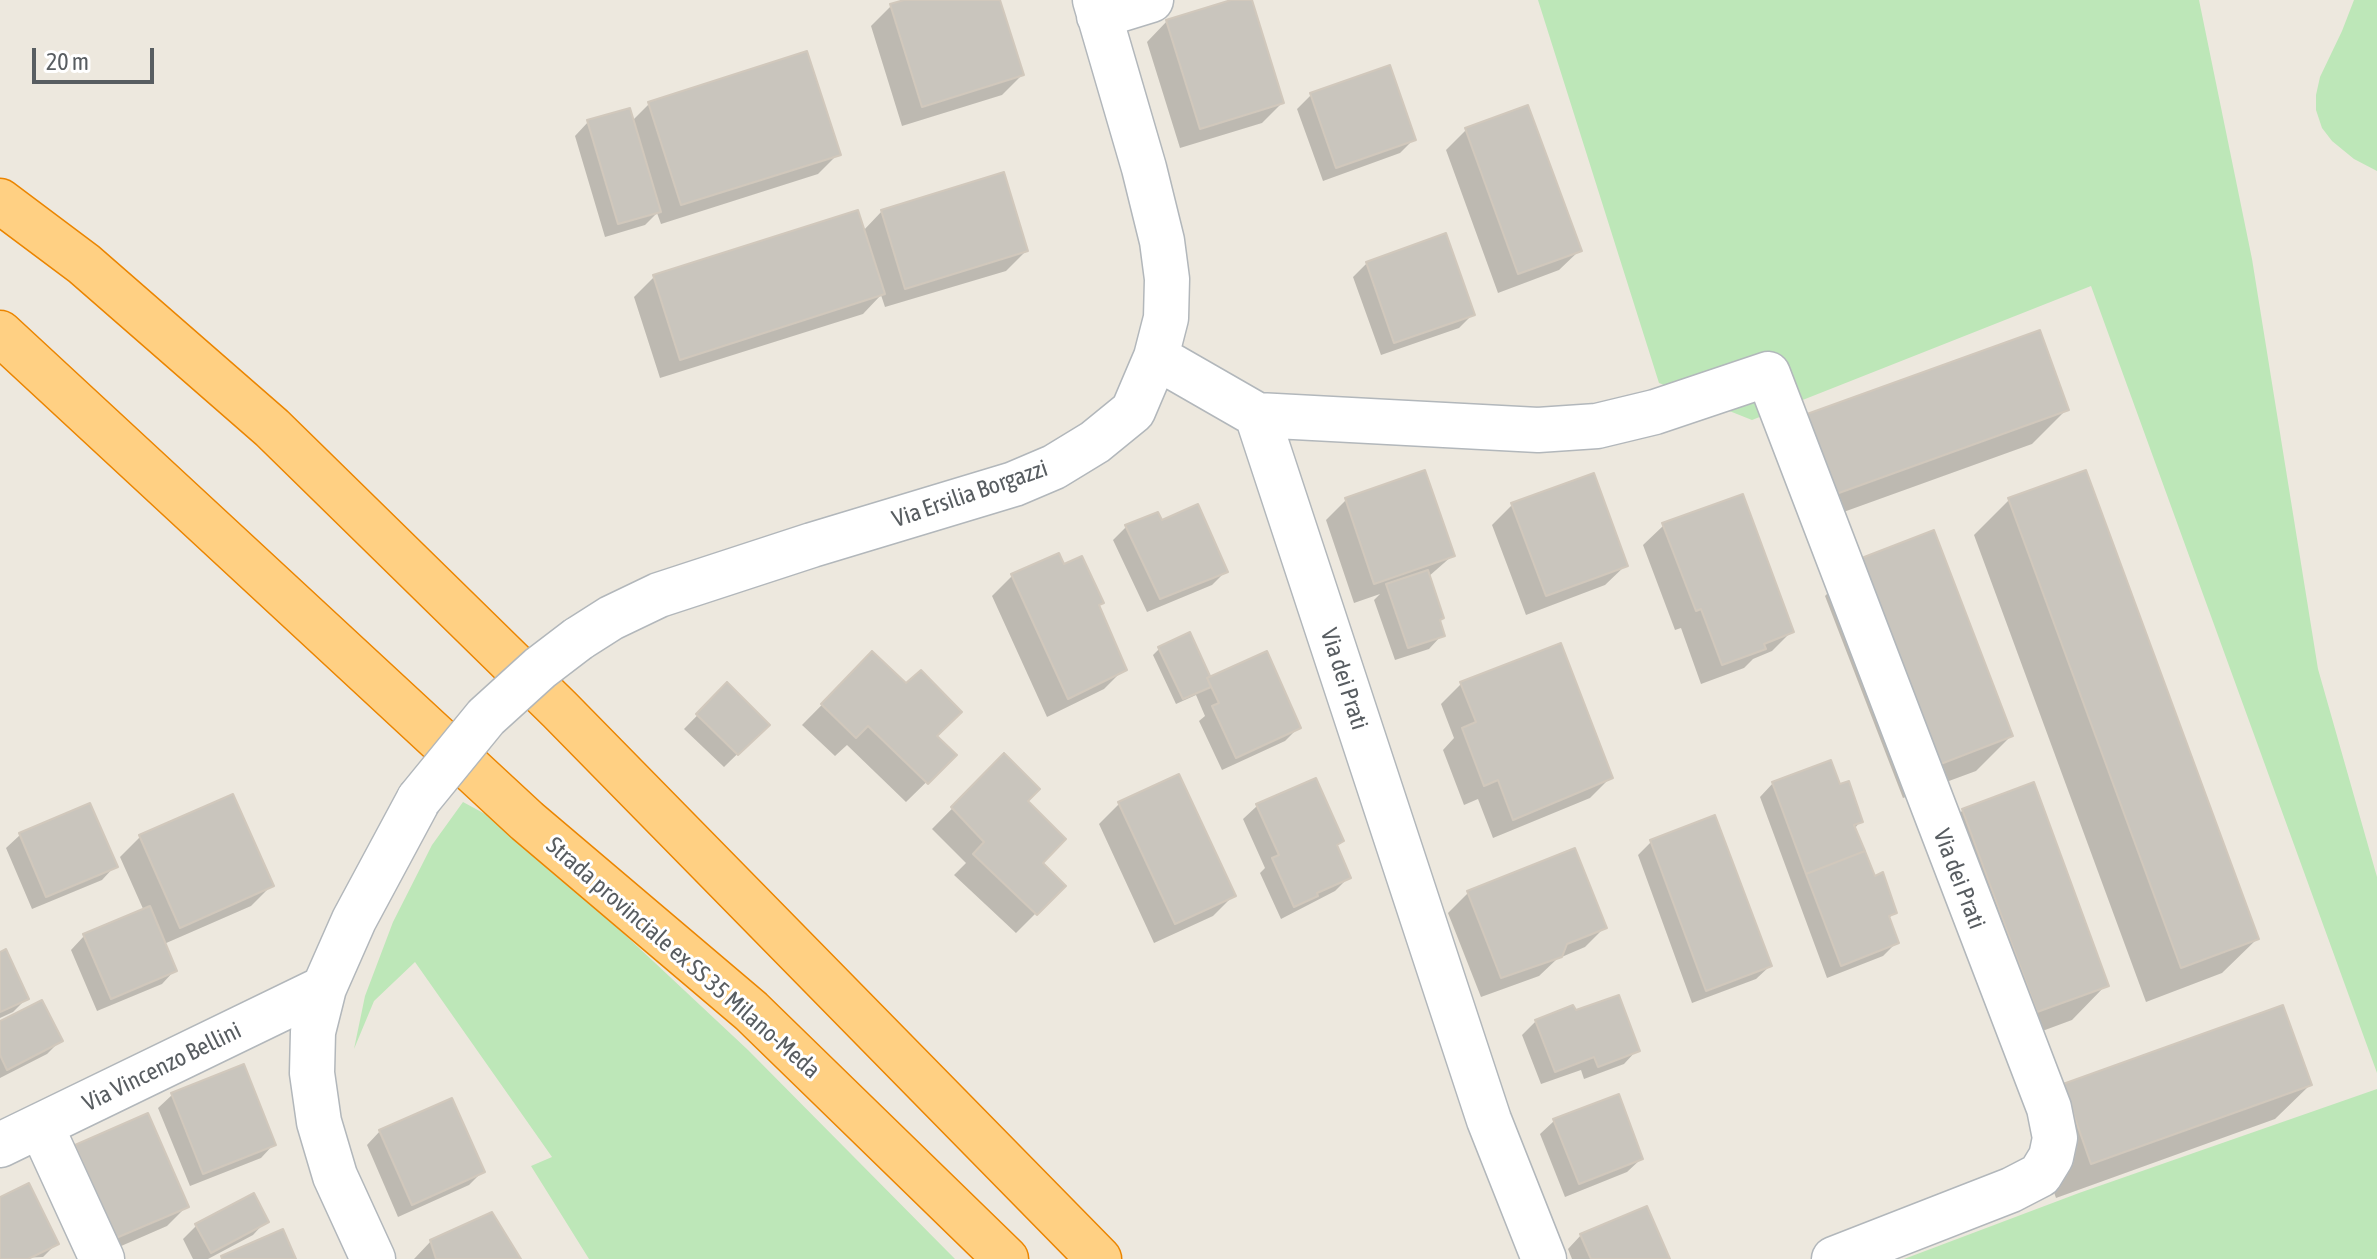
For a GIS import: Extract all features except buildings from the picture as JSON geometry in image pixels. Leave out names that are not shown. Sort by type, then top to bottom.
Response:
[{"type":"highway","points":[[0,173],[84,264]]},
{"type":"highway","points":[[0,201],[84,264],[272,428],[560,710],[1099,1259]]},
{"type":"highway","name":"Strada provinciale ex SS 35 Milano-Meda","points":[[0,333],[527,821],[751,1011],[1005,1258]]},
{"type":"street","points":[[1097,8],[1151,0]]},
{"type":"street","name":"Via Ersilia Borgazzi","points":[[373,1259],[335,1176],[319,1122],[312,1073],[313,1032],[324,988],[354,920],[419,799],[486,717],[540,668],[578,639],[611,618],[659,595],[812,545],[964,501],[1054,467],[1095,442],[1133,411],[1156,357],[1166,318],[1167,279],[1162,241],[1144,168],[1097,8]]},
{"type":"street","points":[[1156,357],[1257,415]]},
{"type":"street","name":"Via dei Prati","points":[[1544,1259],[1489,1120],[1257,415],[1538,430],[1582,427],[1655,412],[1768,374],[2049,1108],[2055,1138],[2051,1157],[2040,1175],[2011,1190],[1834,1259]]},
{"type":"street","name":"Via Vincenzo Bellini","points":[[0,1145],[324,988]]},
{"type":"street","points":[[41,1126],[102,1259]]},
{"type":"green space","points":[[1538,0],[2199,0],[2252,259],[2318,669],[2377,877],[2377,1073],[2091,286],[1752,420],[1659,383]]},
{"type":"green space","points":[[2354,0],[2377,0],[2377,171],[2354,159],[2332,141],[2322,128],[2316,110],[2320,77]]},
{"type":"green space","points":[[463,802],[511,828],[748,1050],[955,1259],[589,1259],[531,1166],[552,1157],[415,962],[374,1001],[354,1049],[365,996],[393,922],[432,845]]},
{"type":"green space","points":[[2377,1089],[2377,1259],[1904,1259],[2079,1193]]}]
